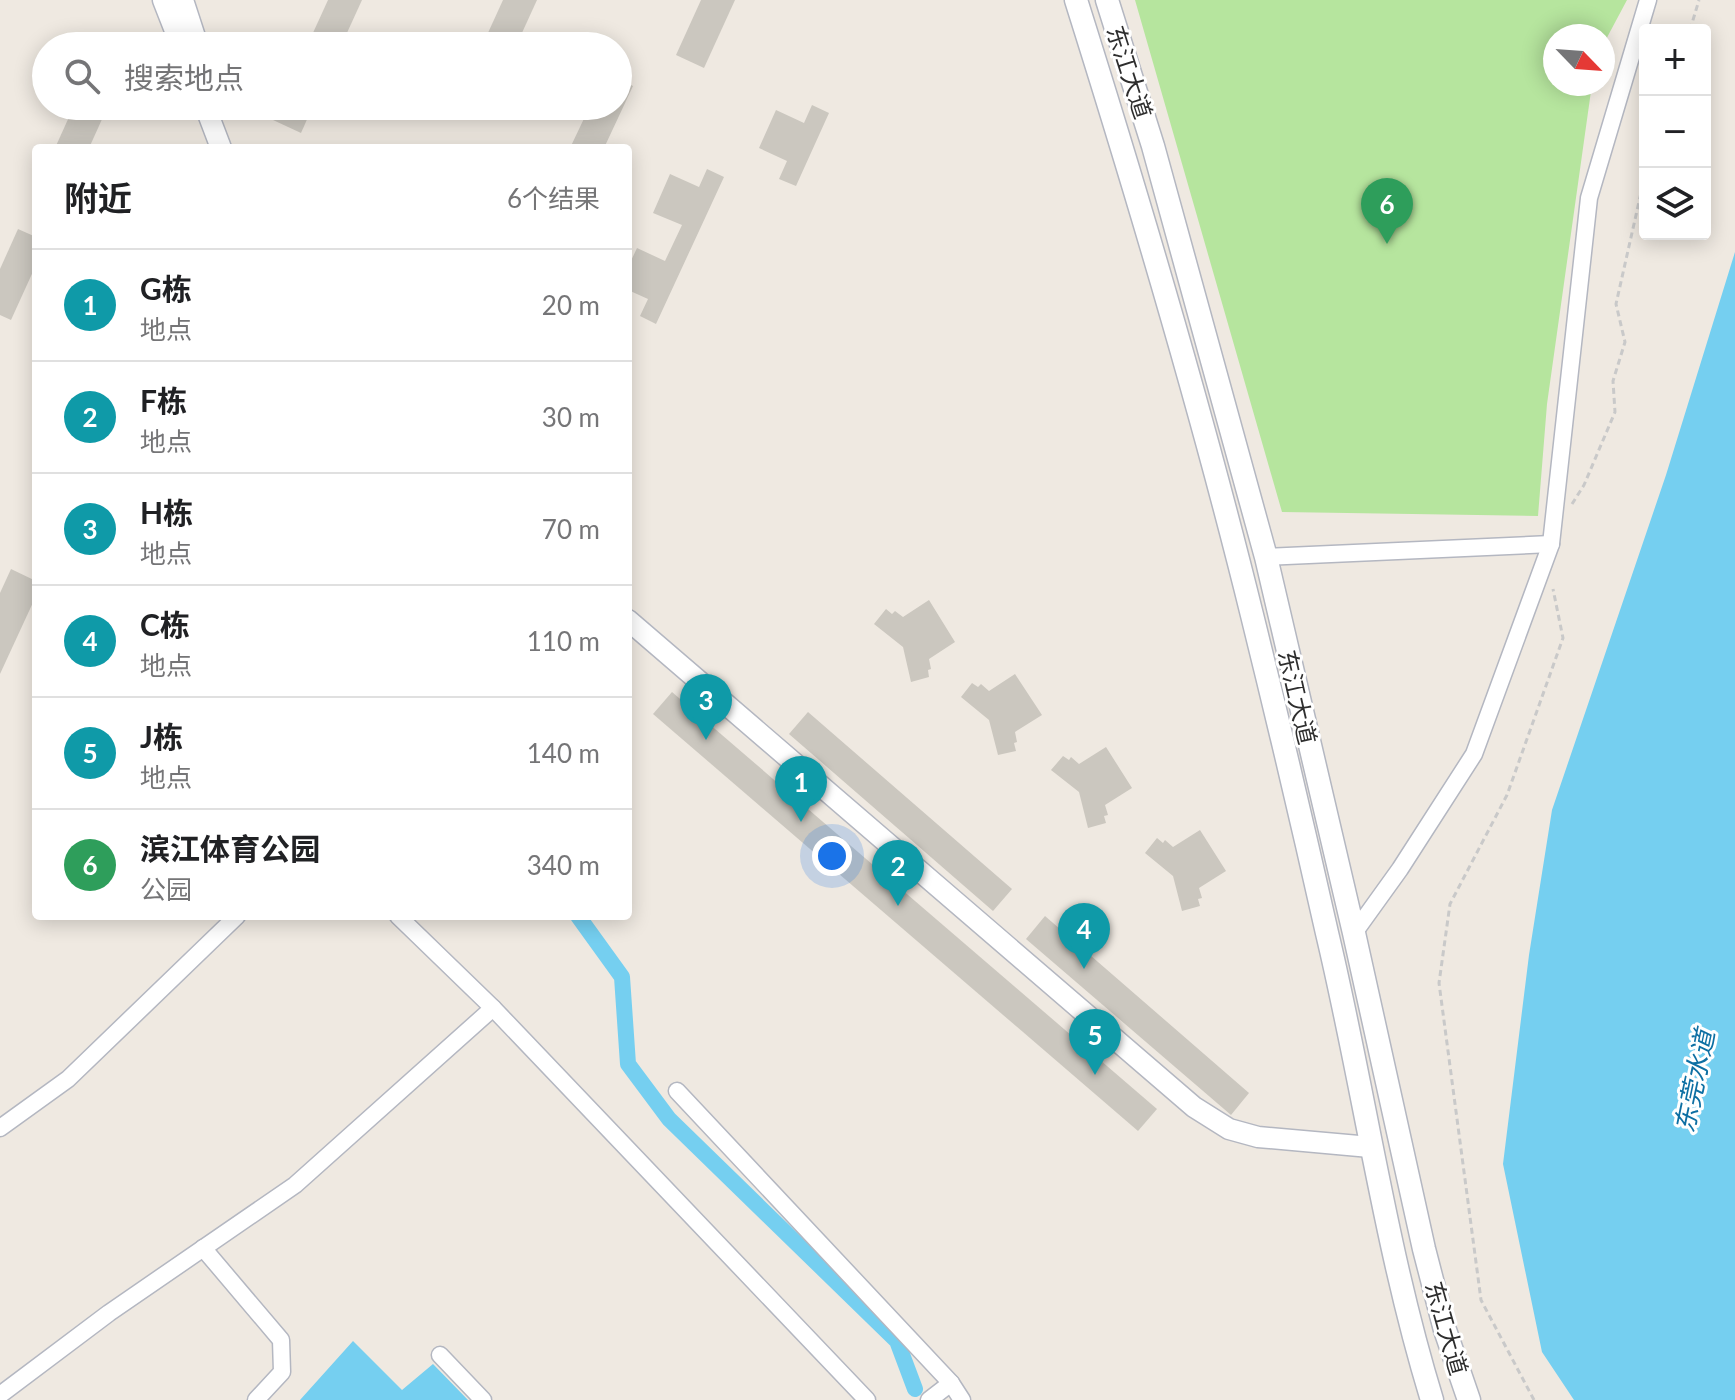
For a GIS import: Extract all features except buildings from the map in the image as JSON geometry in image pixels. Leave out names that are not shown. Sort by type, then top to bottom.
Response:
[{"type":"main road","name":"东江大道","points":[[1076,0],[1150,242],[1251,611],[1329,938],[1370,1147],[1413,1340],[1432,1400]]},
{"type":"main road","name":"东江大道","points":[[1107,0],[1153,146],[1266,557],[1424,1249],[1445,1330],[1469,1400]]},
{"type":"street","points":[[163,0],[176,32]]},
{"type":"street","points":[[183,0],[193,32]]},
{"type":"street","points":[[1354,933],[1400,869],[1474,754],[1551,544],[1589,198],[1648,0]]},
{"type":"street","points":[[210,120],[219,144]]},
{"type":"street","points":[[220,120],[228,144]]},
{"type":"street","points":[[1266,557],[1551,544]]},
{"type":"street","points":[[632,623],[1194,1107],[1229,1129],[1258,1137],[1370,1147]]},
{"type":"street","points":[[0,1128],[68,1079],[233,920]]},
{"type":"street","points":[[402,920],[493,1008],[867,1400]]},
{"type":"street","points":[[0,1395],[109,1313],[295,1185],[493,1008]]},
{"type":"street","points":[[677,1091],[951,1383],[962,1400]]},
{"type":"street","points":[[203,1248],[281,1340],[282,1372],[256,1400]]},
{"type":"street","points":[[440,1355],[483,1400]]},
{"type":"street","points":[[929,1400],[951,1383]]},
{"type":"path","points":[[1692,24],[1699,0]]},
{"type":"path","points":[[1572,505],[1584,485],[1615,412],[1613,381],[1625,342],[1616,304],[1639,202]]},
{"type":"path","points":[[1534,1400],[1481,1300],[1439,983],[1450,904],[1507,795],[1563,638],[1552,587]]},
{"type":"green space","points":[[1135,0],[1627,0],[1614,24],[1543,24],[1543,96],[1590,96],[1547,404],[1538,516],[1282,512]]},
{"type":"water","name":"东莞水道","points":[[1735,252],[1735,1400],[1574,1400],[1542,1352],[1503,1164],[1529,955],[1552,810],[1666,475]]},
{"type":"water","points":[[353,1341],[402,1390],[433,1364],[468,1400],[300,1400]]},
{"type":"waterway","points":[[581,920],[622,977],[628,1064],[669,1119],[897,1341],[915,1389]]},
{"type":"place","name":"滨江体育公园","points":[[1387,244]]},
{"type":"place","name":"H栋","points":[[706,740]]},
{"type":"place","name":"G栋","points":[[801,822]]},
{"type":"place","name":"F栋","points":[[898,906]]},
{"type":"place","name":"C栋","points":[[1084,969]]},
{"type":"place","name":"J栋","points":[[1095,1075]]}]
